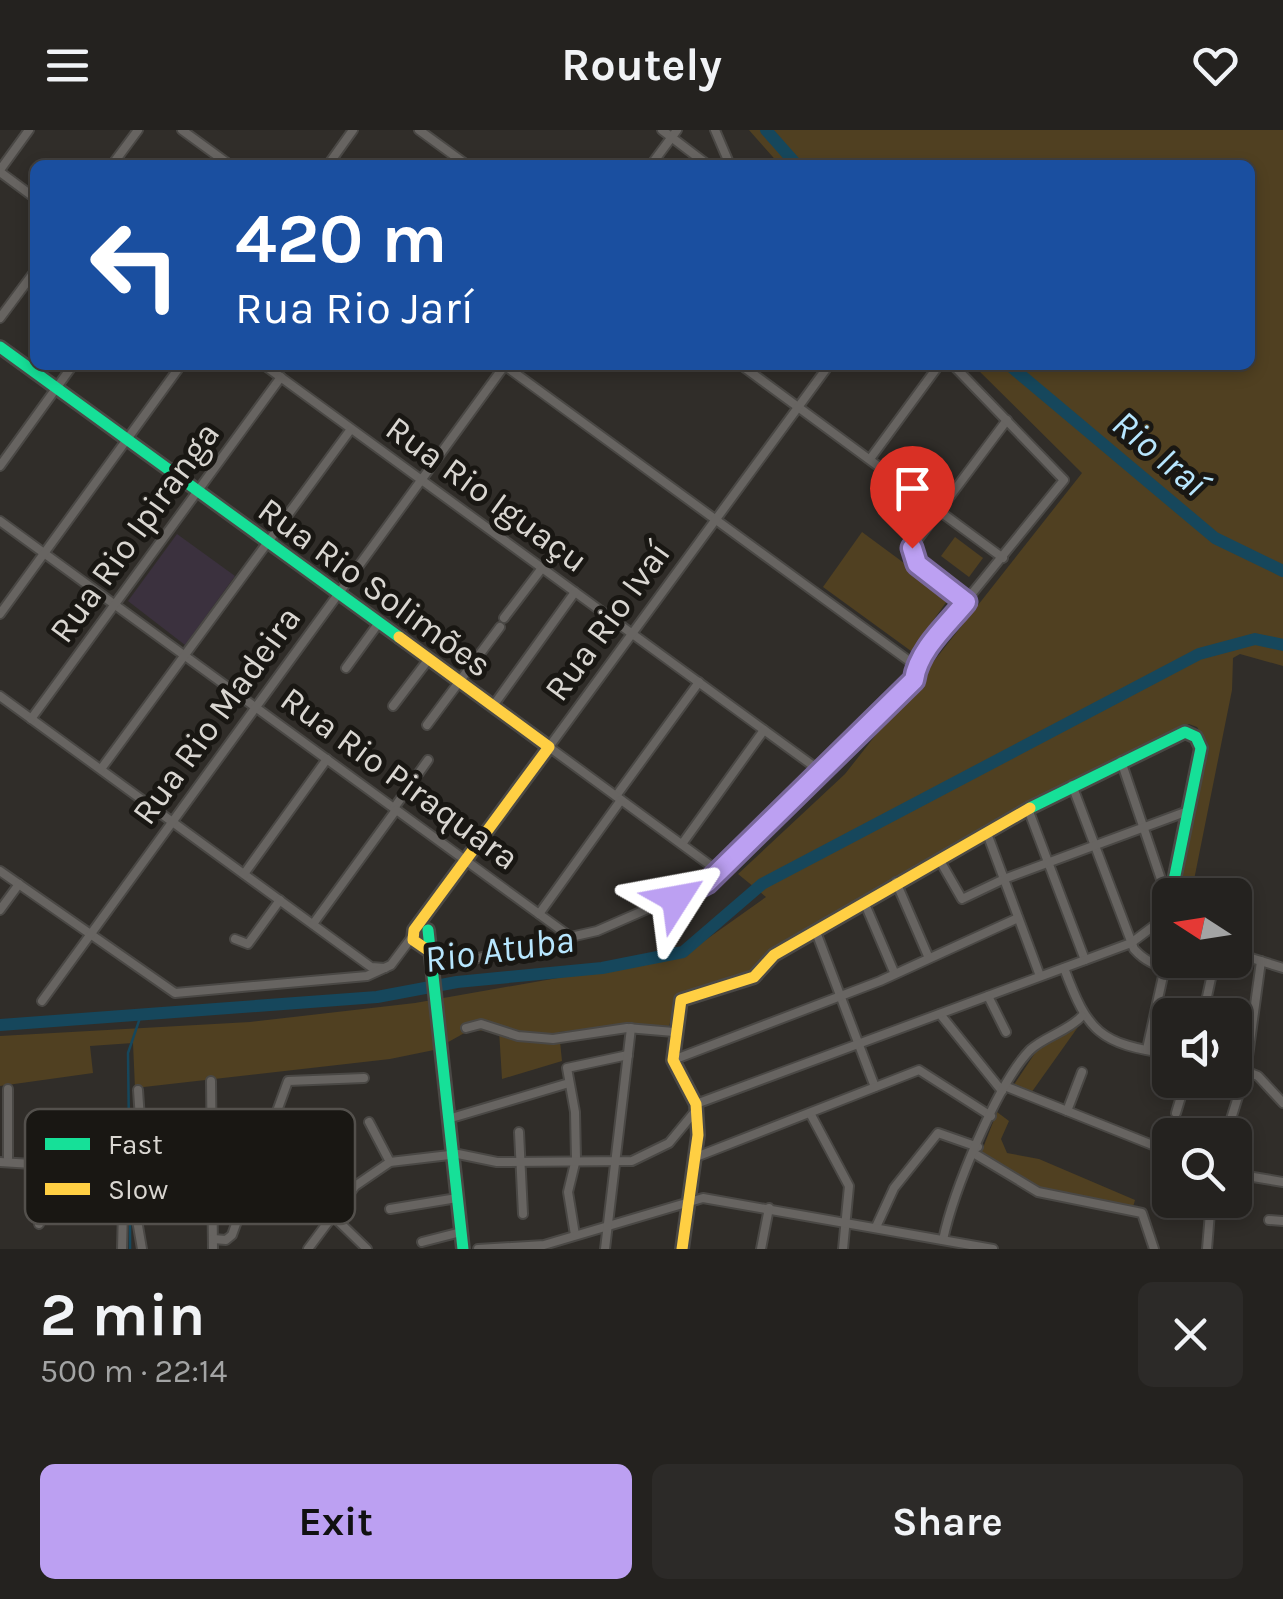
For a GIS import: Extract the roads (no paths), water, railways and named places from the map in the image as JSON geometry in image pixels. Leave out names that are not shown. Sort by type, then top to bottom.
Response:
[{"type":"street","points":[[29,130],[0,171],[30,194]]},
{"type":"street","points":[[116,160],[138,130]]},
{"type":"street","points":[[182,130],[220,160]]},
{"type":"street","points":[[332,160],[353,130]]},
{"type":"street","points":[[419,130],[460,160]]},
{"type":"street","points":[[662,130],[674,134],[703,160]]},
{"type":"street","points":[[715,130],[728,160]]},
{"type":"street","points":[[655,160],[674,134]]},
{"type":"street","points":[[0,318],[30,277]]},
{"type":"street","name":"Rua Rio Solimões","points":[[0,346],[30,368]]},
{"type":"street","name":"Rua Rio Solimões","points":[[32,370],[718,870]]},
{"type":"street","points":[[0,466],[69,370]]},
{"type":"street","points":[[0,614],[177,370]]},
{"type":"street","name":"Rua Rio Iguaçu","points":[[271,370],[823,774]]},
{"type":"street","name":"Rua Rio Madeira","points":[[42,1001],[501,370]]},
{"type":"street","points":[[512,370],[916,666]]},
{"type":"street","points":[[749,370],[1003,558]]},
{"type":"street","name":"Rua Rio Ivaí","points":[[385,968],[423,941],[431,911],[825,370]]},
{"type":"street","points":[[870,459],[935,370]]},
{"type":"street","points":[[423,941],[445,962],[456,963],[572,938],[676,899],[707,883],[903,695],[914,680],[916,666],[1064,480],[959,370]]},
{"type":"street","name":"Rua Rio Ipiranga","points":[[31,720],[281,377]]},
{"type":"street","points":[[966,602],[911,555],[938,509],[1007,420]]},
{"type":"street","points":[[101,769],[351,428]]},
{"type":"street","name":"Rua Rio Piraquara","points":[[0,521],[572,938]]},
{"type":"street","points":[[428,726],[542,568]]},
{"type":"street","points":[[492,706],[575,592]]},
{"type":"street","points":[[346,668],[378,624]]},
{"type":"street","points":[[393,706],[428,660]]},
{"type":"street","points":[[539,914],[699,682]]},
{"type":"street","points":[[0,696],[372,967],[385,968]]},
{"type":"street","points":[[682,844],[764,730]]},
{"type":"street","points":[[682,1249],[696,1157],[697,1107],[673,1060],[681,1000],[752,978],[774,955],[866,904],[896,882],[988,836],[1072,784],[1180,732],[1194,734],[1201,748],[1174,878]]},
{"type":"street","points":[[244,874],[328,758]]},
{"type":"street","points":[[313,924],[428,760]]},
{"type":"street","points":[[1120,761],[1162,878]]},
{"type":"street","points":[[1072,784],[1131,943],[1144,959],[1152,962]]},
{"type":"street","points":[[1028,809],[1085,960]]},
{"type":"street","points":[[940,858],[962,900],[1004,879],[1188,811]]},
{"type":"street","points":[[988,836],[1040,976]]},
{"type":"street","points":[[0,870],[175,994],[358,978],[385,968]]},
{"type":"street","points":[[896,882],[928,956]]},
{"type":"street","points":[[0,910],[19,884]]},
{"type":"street","points":[[235,939],[248,944],[280,900]]},
{"type":"street","points":[[866,904],[894,972]]},
{"type":"street","points":[[673,1060],[841,997],[1018,918]]},
{"type":"street","points":[[355,1187],[362,1178],[390,1162],[452,1155],[518,1162],[632,1160],[668,1143],[697,1107],[1131,943],[1152,927]]},
{"type":"street","points":[[816,932],[875,1087]]},
{"type":"street","points":[[423,941],[437,1020],[463,1249]]},
{"type":"street","points":[[1252,958],[1283,968]]},
{"type":"street","points":[[1252,1027],[1261,960]]},
{"type":"street","points":[[1064,968],[1082,1016],[1097,1031],[1152,1050]]},
{"type":"street","points":[[1147,1049],[1163,978]]},
{"type":"street","points":[[988,996],[1006,1032]]},
{"type":"street","points":[[940,1014],[1004,1089],[1152,1145]]},
{"type":"street","points":[[943,1240],[950,1208],[1004,1089],[1033,1048],[1082,1016]]},
{"type":"street","points":[[466,1028],[481,1024],[518,1036],[553,1039],[631,1028],[674,1032]]},
{"type":"street","points":[[605,1249],[631,1028]]},
{"type":"street","points":[[575,1235],[568,1192],[576,1159],[567,1068],[628,1055]]},
{"type":"street","points":[[696,1157],[919,1070],[991,1116]]},
{"type":"street","points":[[1067,1111],[1082,1072]]},
{"type":"street","points":[[1252,1074],[1262,1079],[1283,1103]]},
{"type":"street","points":[[278,1109],[288,1082],[364,1078]]},
{"type":"street","points":[[211,1081],[212,1109]]},
{"type":"street","points":[[448,1119],[569,1083]]},
{"type":"street","points":[[4,1162],[8,1090]]},
{"type":"street","points":[[138,1090],[139,1109]]},
{"type":"street","points":[[1176,1113],[1181,1098]]},
{"type":"street","points":[[810,1112],[849,1186],[842,1249]]},
{"type":"street","points":[[369,1122],[377,1146],[390,1162]]},
{"type":"street","points":[[519,1132],[524,1214]]},
{"type":"street","points":[[876,1228],[892,1192],[938,1133],[976,1150],[1038,1192],[1142,1213],[1154,1249]]},
{"type":"street","points":[[1252,1177],[1283,1182]]},
{"type":"street","points":[[390,1209],[457,1198]]},
{"type":"street","points":[[478,1249],[544,1245],[691,1199],[769,1208],[993,1249]]},
{"type":"street","points":[[761,1249],[769,1208]]},
{"type":"street","points":[[1207,1249],[1210,1218]]},
{"type":"street","points":[[1269,1220],[1283,1221]]},
{"type":"street","points":[[137,1224],[142,1249]]},
{"type":"street","points":[[213,1244],[230,1237],[235,1224]]},
{"type":"street","points":[[308,1249],[326,1224]]},
{"type":"street","points":[[341,1224],[367,1249]]},
{"type":"street","points":[[422,1242],[461,1232]]},
{"type":"street","points":[[921,1249],[923,1236]]},
{"type":"waterway","name":"Rio Iraí","points":[[766,130],[793,160]]},
{"type":"waterway","name":"Rio Iraí","points":[[1015,370],[1215,538],[1283,571]]},
{"type":"waterway","name":"Rio Atuba","points":[[0,1025],[377,997],[457,982],[602,968],[683,952],[762,884],[1199,654],[1255,639],[1283,645]]},
{"type":"waterway","points":[[129,1109],[128,1053],[141,1015]]},
{"type":"waterway","points":[[130,1224],[130,1249]]}]
